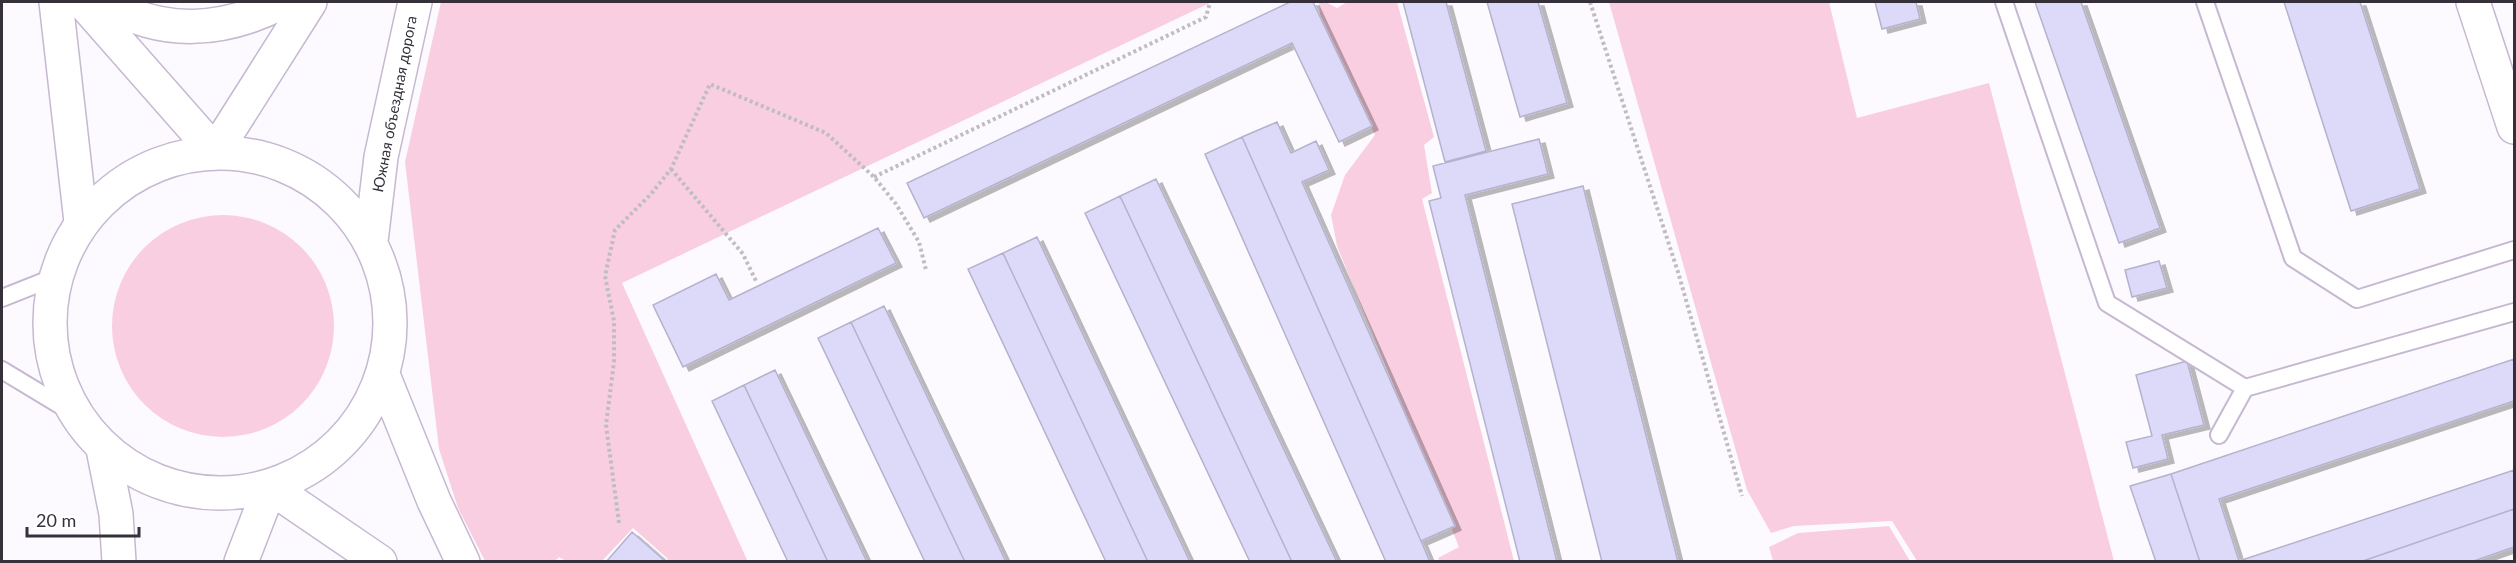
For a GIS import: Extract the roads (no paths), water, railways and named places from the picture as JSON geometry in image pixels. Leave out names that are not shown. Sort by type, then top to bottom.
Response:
[{"type":"main road","points":[[56,2],[81,222]]},
{"type":"main road","points":[[82,2],[215,152]]},
{"type":"main road","points":[[106,2],[161,26],[213,26],[265,11],[282,2]]},
{"type":"main road","points":[[215,152],[310,2]]},
{"type":"main road","name":"Южная объездная дорога","points":[[371,242],[381,157],[415,2]]},
{"type":"main road","points":[[2473,2],[2514,127]]},
{"type":"main road","points":[[215,152],[262,157],[305,175],[342,203],[371,242],[387,284],[391,330],[383,375],[358,424],[320,463],[270,487],[211,495],[153,482],[103,449],[73,413],[50,346],[55,277],[81,222],[118,186],[164,162],[215,152]]},
{"type":"main road","points":[[383,375],[434,501],[464,561]]},
{"type":"main road","points":[[103,449],[116,514],[119,561]]},
{"type":"main road","points":[[241,561],[270,487]]},
{"type":"main road","points":[[270,487],[380,561]]},
{"type":"lane","points":[[2004,2],[2107,303],[2245,388]]},
{"type":"lane","points":[[2205,2],[2293,258],[2357,299],[2514,250]]},
{"type":"lane","points":[[2,298],[55,277]]},
{"type":"lane","points":[[2219,435],[2245,388],[2514,312]]},
{"type":"lane","points":[[2,370],[73,413]]}]
